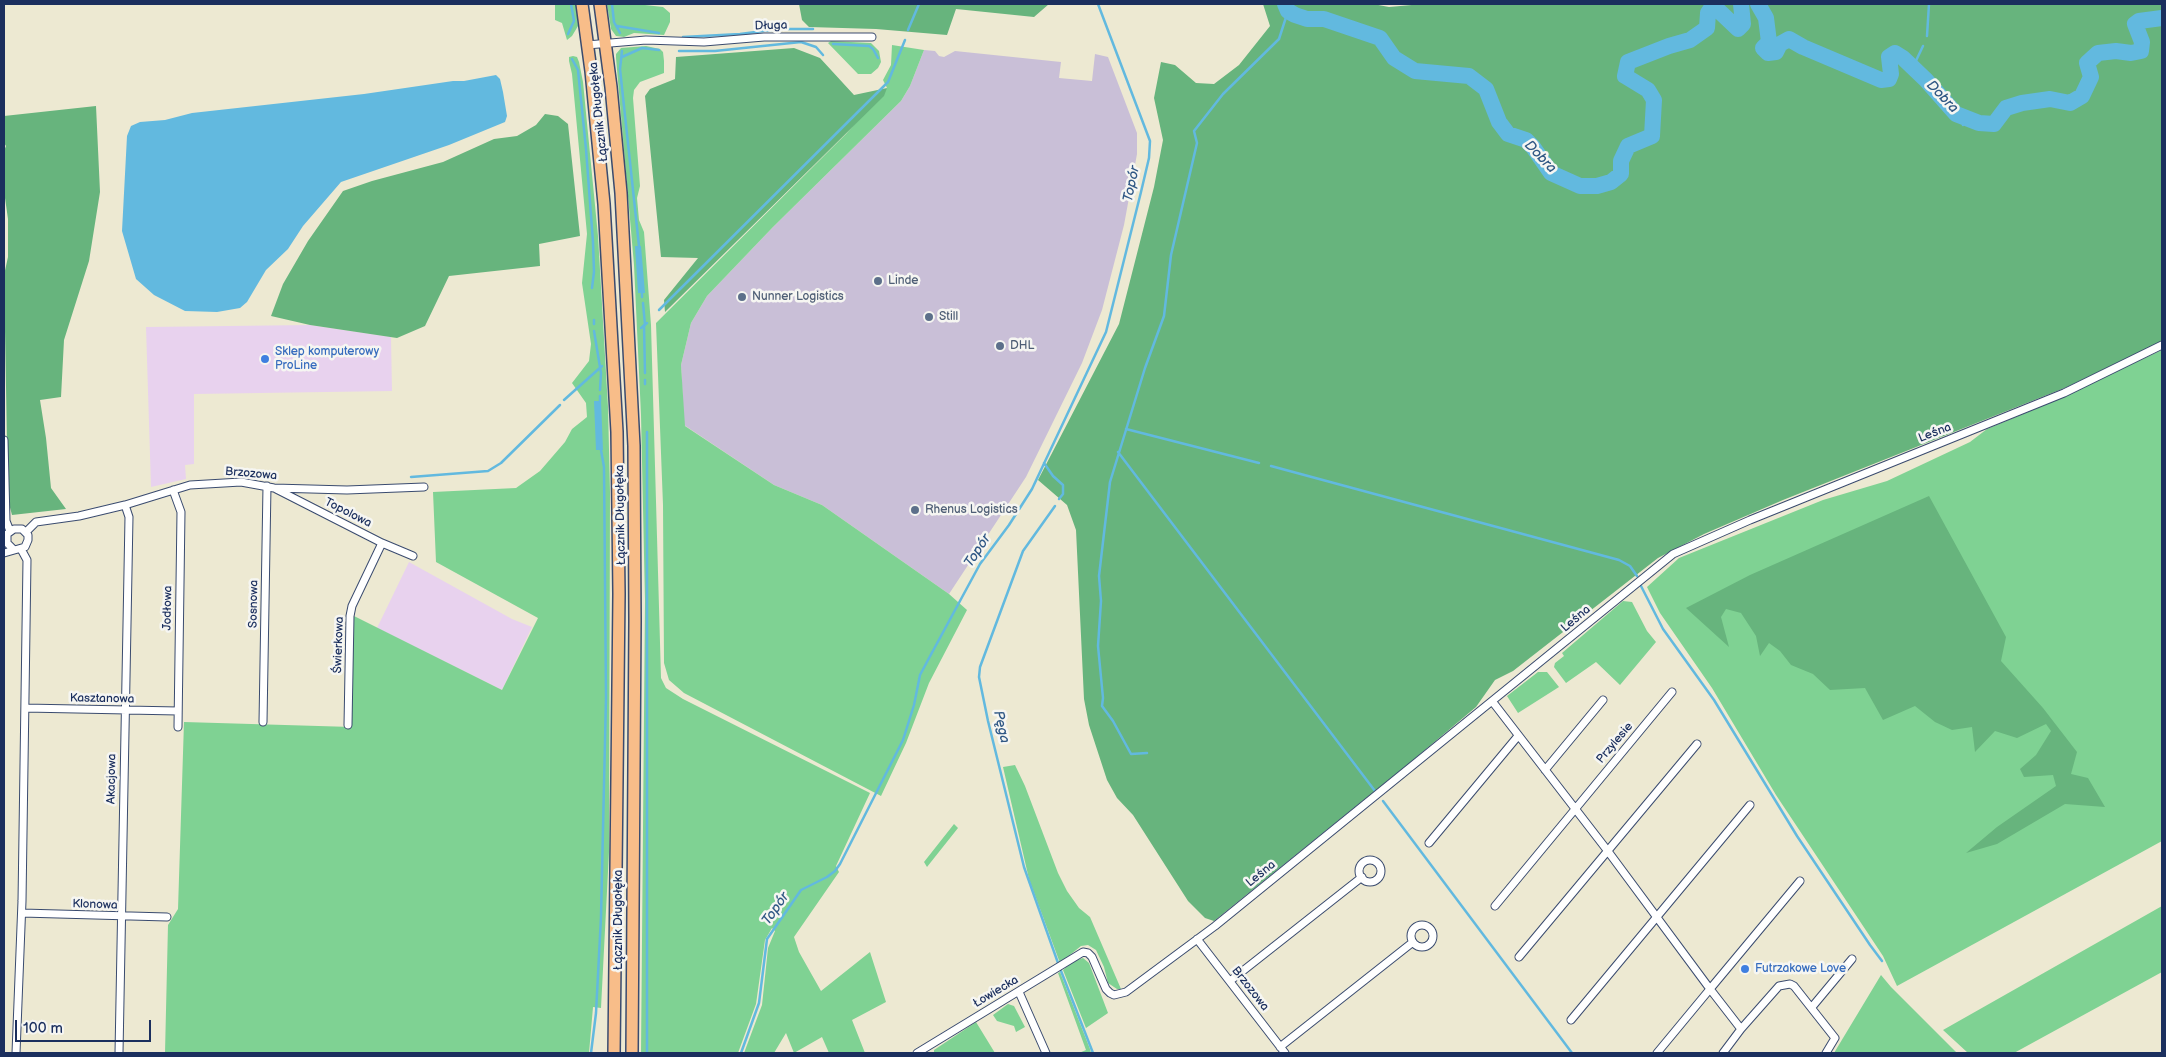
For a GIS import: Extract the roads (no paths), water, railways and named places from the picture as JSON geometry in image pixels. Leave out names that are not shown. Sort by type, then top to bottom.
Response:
[{"type":"main road","name":"Łącznik Długołęka","points":[[582,4],[598,139],[607,245],[617,440],[619,594],[615,993]]},
{"type":"main road","name":"Łącznik Długołęka","points":[[600,4],[621,193],[634,446],[635,621],[631,1053]]},
{"type":"main road","points":[[606,1053],[615,993]]},
{"type":"main road","points":[[614,1053],[615,993]]},
{"type":"street","name":"Długa","points":[[587,45],[646,40],[704,42],[764,37],[872,37]]},
{"type":"street","name":"Leśna","points":[[1088,952],[1106,989],[1110,993],[1117,995],[1126,992],[1197,939],[1673,554],[1750,520],[2064,393],[2162,346]]},
{"type":"street","points":[[4,440],[6,521],[10,531]]},
{"type":"street","name":"Brzozowa","points":[[26,532],[36,522],[79,516],[125,505],[190,485],[241,482],[270,487],[347,490],[424,488]]},
{"type":"street","name":"Topolowa","points":[[270,487],[382,543],[413,556]]},
{"type":"street","name":"Sosnowa","points":[[263,722],[270,487]]},
{"type":"street","name":"Jodłowa","points":[[173,490],[181,512],[178,727]]},
{"type":"street","name":"Akacjowa","points":[[119,1053],[129,517],[125,505]]},
{"type":"street","points":[[4,553],[25,547],[28,540],[26,532],[18,528],[10,531],[6,539],[13,549]]},
{"type":"street","name":"Świerkowa","points":[[348,726],[350,616],[382,543]]},
{"type":"street","points":[[16,1053],[22,913],[25,708],[26,560],[21,549]]},
{"type":"street","name":"Przylesie","points":[[1495,906],[1672,692]]},
{"type":"street","points":[[1545,770],[1604,700]]},
{"type":"street","points":[[1492,701],[1607,850],[1741,1029]]},
{"type":"street","name":"Kasztanowa","points":[[25,708],[178,711]]},
{"type":"street","points":[[1428,843],[1518,736]]},
{"type":"street","points":[[1519,957],[1697,744]]},
{"type":"street","points":[[1571,1020],[1750,805]]},
{"type":"street","points":[[1230,981],[1362,877]]},
{"type":"street","points":[[1657,1053],[1800,881]]},
{"type":"street","name":"Klonowa","points":[[22,913],[167,918]]},
{"type":"street","name":"Brzozowa","points":[[1197,939],[1282,1050]]},
{"type":"street","points":[[1282,1050],[1413,942]]},
{"type":"street","name":"Łowiecka","points":[[917,1053],[1080,953],[1088,952]]},
{"type":"street","points":[[1812,1007],[1852,959]]},
{"type":"street","points":[[1723,1053],[1741,1029],[1779,986],[1784,984],[1794,986],[1835,1038],[1826,1053]]},
{"type":"street","points":[[1019,992],[1046,1053]]},
{"type":"water","points":[[496,75],[500,79],[503,92],[507,116],[505,122],[449,145],[341,182],[303,226],[288,249],[266,270],[247,302],[240,308],[217,312],[185,311],[154,295],[136,279],[122,231],[127,136],[131,126],[140,122],[165,120],[192,113],[364,94]]},
{"type":"water","points":[[635,246],[641,246],[645,293],[638,293]]},
{"type":"water","points":[[594,401],[601,401],[603,450],[596,450]]},
{"type":"waterway","points":[[568,34],[574,21],[571,4]]},
{"type":"waterway","points":[[612,4],[614,22],[620,33]]},
{"type":"waterway","points":[[908,30],[919,4]]},
{"type":"waterway","name":"Topór","points":[[741,1053],[759,1003],[767,939],[801,890],[827,877],[840,864],[903,740],[914,705],[920,675],[980,564],[1009,525],[1032,489],[1106,332],[1149,158],[1150,141],[1098,4]]},
{"type":"waterway","name":"Dobra","points":[[1285,4],[1288,11],[1295,15],[1307,19],[1324,19],[1380,38],[1394,58],[1415,71],[1469,76],[1486,89],[1499,122],[1508,134],[1526,140],[1551,173],[1580,186],[1597,186],[1611,182],[1621,174],[1621,161],[1628,146],[1652,136],[1654,100],[1648,90],[1625,76],[1628,62],[1690,40],[1707,28],[1708,13],[1712,7],[1718,10],[1738,29],[1743,24],[1741,4]]},
{"type":"waterway","name":"Dobra","points":[[1758,4],[1766,18],[1769,42],[1763,48],[1768,53],[1776,52],[1780,44],[1789,39],[1803,47],[1881,80],[1889,79],[1891,74],[1889,57],[1895,53],[1926,80],[1956,114],[1979,123],[1994,124],[2006,108],[2022,103],[2050,99],[2070,103],[2082,96],[2091,77],[2087,63],[2098,53],[2116,51],[2131,53],[2141,51],[2142,42],[2135,24],[2139,21],[2162,18]]},
{"type":"waterway","points":[[1927,36],[1929,4]]},
{"type":"waterway","points":[[1147,753],[1131,754],[1113,721],[1102,706],[1103,698],[1098,646],[1101,601],[1099,576],[1110,482],[1145,368],[1164,316],[1171,255],[1197,143],[1194,131],[1223,94],[1279,39],[1288,11]]},
{"type":"waterway","points":[[617,26],[659,33]]},
{"type":"waterway","points":[[683,37],[740,34],[779,29],[813,29]]},
{"type":"waterway","points":[[659,310],[888,82],[905,40]]},
{"type":"waterway","points":[[679,51],[715,51],[801,42],[816,47],[823,55]]},
{"type":"waterway","points":[[833,44],[869,46],[878,58]]},
{"type":"waterway","points":[[1913,67],[1923,46]]},
{"type":"waterway","points":[[622,57],[642,48],[659,50]]},
{"type":"waterway","points":[[622,51],[620,69],[639,246]]},
{"type":"waterway","points":[[572,59],[578,70],[586,149],[593,242],[594,272],[592,288]]},
{"type":"waterway","name":"Dobra","points":[[1963,125],[1966,118]]},
{"type":"waterway","points":[[643,303],[645,325]]},
{"type":"waterway","points":[[641,328],[647,323]]},
{"type":"waterway","points":[[644,325],[645,373]]},
{"type":"waterway","points":[[594,331],[601,373],[600,390]]},
{"type":"waterway","points":[[564,400],[602,366]]},
{"type":"waterway","points":[[600,396],[600,401]]},
{"type":"waterway","points":[[411,477],[488,471],[501,463],[560,405]]},
{"type":"waterway","points":[[1126,429],[1259,463]]},
{"type":"waterway","points":[[647,432],[647,1053]]},
{"type":"waterway","points":[[591,1053],[596,1013],[601,917],[606,697],[604,467],[601,450]]},
{"type":"waterway","points":[[1118,452],[1375,791]]},
{"type":"waterway","name":"Pęga","points":[[1044,463],[1053,476],[1063,485],[1063,494],[1059,499]]},
{"type":"waterway","points":[[1271,466],[1619,560],[1630,566],[1637,576]]},
{"type":"waterway","name":"Pęga","points":[[1055,506],[1023,551],[980,667],[979,677],[1024,867],[1058,963]]},
{"type":"waterway","points":[[1641,586],[1663,629],[1714,700],[1797,836],[1882,961]]},
{"type":"waterway","points":[[1383,801],[1572,1053]]},
{"type":"waterway","name":"Pęga","points":[[1061,971],[1093,1053]]},
{"type":"place","name":"Linde","points":[[878,281]]},
{"type":"place","name":"Nunner Logistics","points":[[742,297]]},
{"type":"place","name":"Still","points":[[929,317]]},
{"type":"place","name":"DHL","points":[[1000,346]]},
{"type":"place","name":"Sklep komputerowy ProLine","points":[[265,359]]},
{"type":"place","name":"Rhenus Logistics","points":[[915,510]]},
{"type":"place","name":"Futrzakowe Love","points":[[1745,969]]}]
